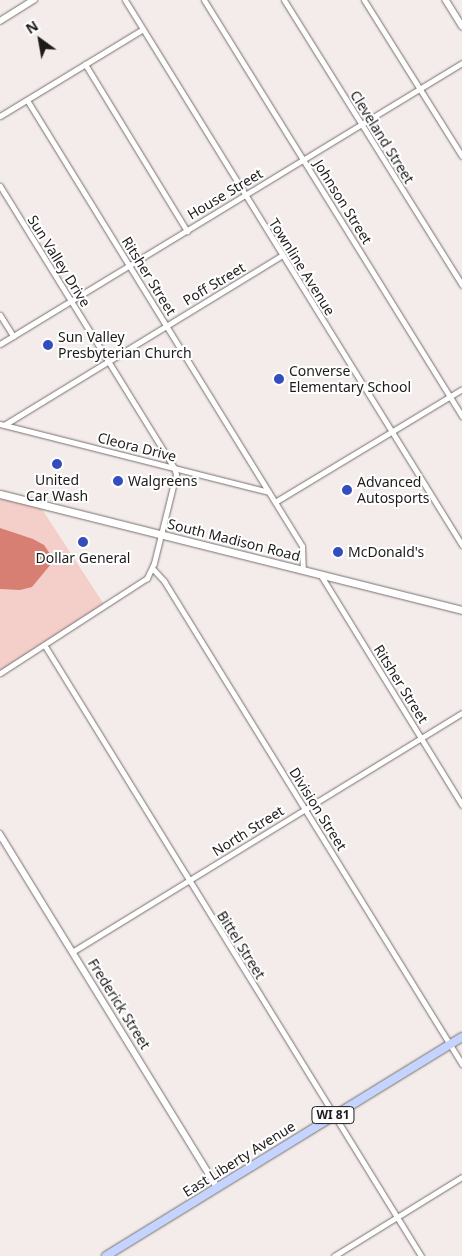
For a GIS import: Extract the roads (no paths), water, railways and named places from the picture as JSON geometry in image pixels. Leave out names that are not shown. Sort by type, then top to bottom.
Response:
[{"type":"main road","name":"South Madison Road","points":[[0,494],[462,610]]},
{"type":"main road","name":"East Liberty Avenue","points":[[106,1256],[462,1037]]},
{"type":"street","points":[[0,21],[34,0]]},
{"type":"street","name":"Townline Avenue","points":[[125,0],[462,545]]},
{"type":"street","name":"Johnson Street","points":[[204,0],[462,416]]},
{"type":"street","name":"Cleveland Street","points":[[284,0],[462,285]]},
{"type":"street","points":[[364,0],[462,156]]},
{"type":"street","points":[[446,0],[462,26]]},
{"type":"street","points":[[0,116],[143,29]]},
{"type":"street","points":[[85,64],[187,231]]},
{"type":"street","name":"House Street","points":[[0,344],[462,64]]},
{"type":"street","name":"Ritsher Street","points":[[27,100],[302,546],[303,570]]},
{"type":"street","name":"Sun Valley Drive","points":[[0,186],[174,468]]},
{"type":"street","name":"Poff Street","points":[[2,425],[282,255]]},
{"type":"street","points":[[0,315],[13,336]]},
{"type":"street","points":[[275,502],[462,389]]},
{"type":"street","name":"Cleora Drive","points":[[2,425],[269,492]]},
{"type":"street","points":[[0,673],[143,582],[152,568],[176,480],[174,468]]},
{"type":"street","name":"Division Street","points":[[152,568],[164,581],[462,1064]]},
{"type":"street","name":"Ritsher Street","points":[[320,574],[462,805]]},
{"type":"street","name":"Bittel Street","points":[[44,646],[421,1256]]},
{"type":"street","name":"North Street","points":[[72,952],[462,713]]},
{"type":"street","name":"Frederick Street","points":[[0,834],[217,1187]]},
{"type":"street","points":[[334,1256],[462,1177]]},
{"type":"place","name":"Sun Valley Presbyterian Church","points":[[48,345]]},
{"type":"place","name":"Converse Elementary School","points":[[279,379]]},
{"type":"place","name":"United Car Wash","points":[[57,464]]},
{"type":"place","name":"Walgreens","points":[[118,481]]},
{"type":"place","name":"Advanced Autosports","points":[[347,490]]},
{"type":"place","name":"Dollar General","points":[[83,542]]},
{"type":"place","name":"McDonald's","points":[[338,552]]}]
